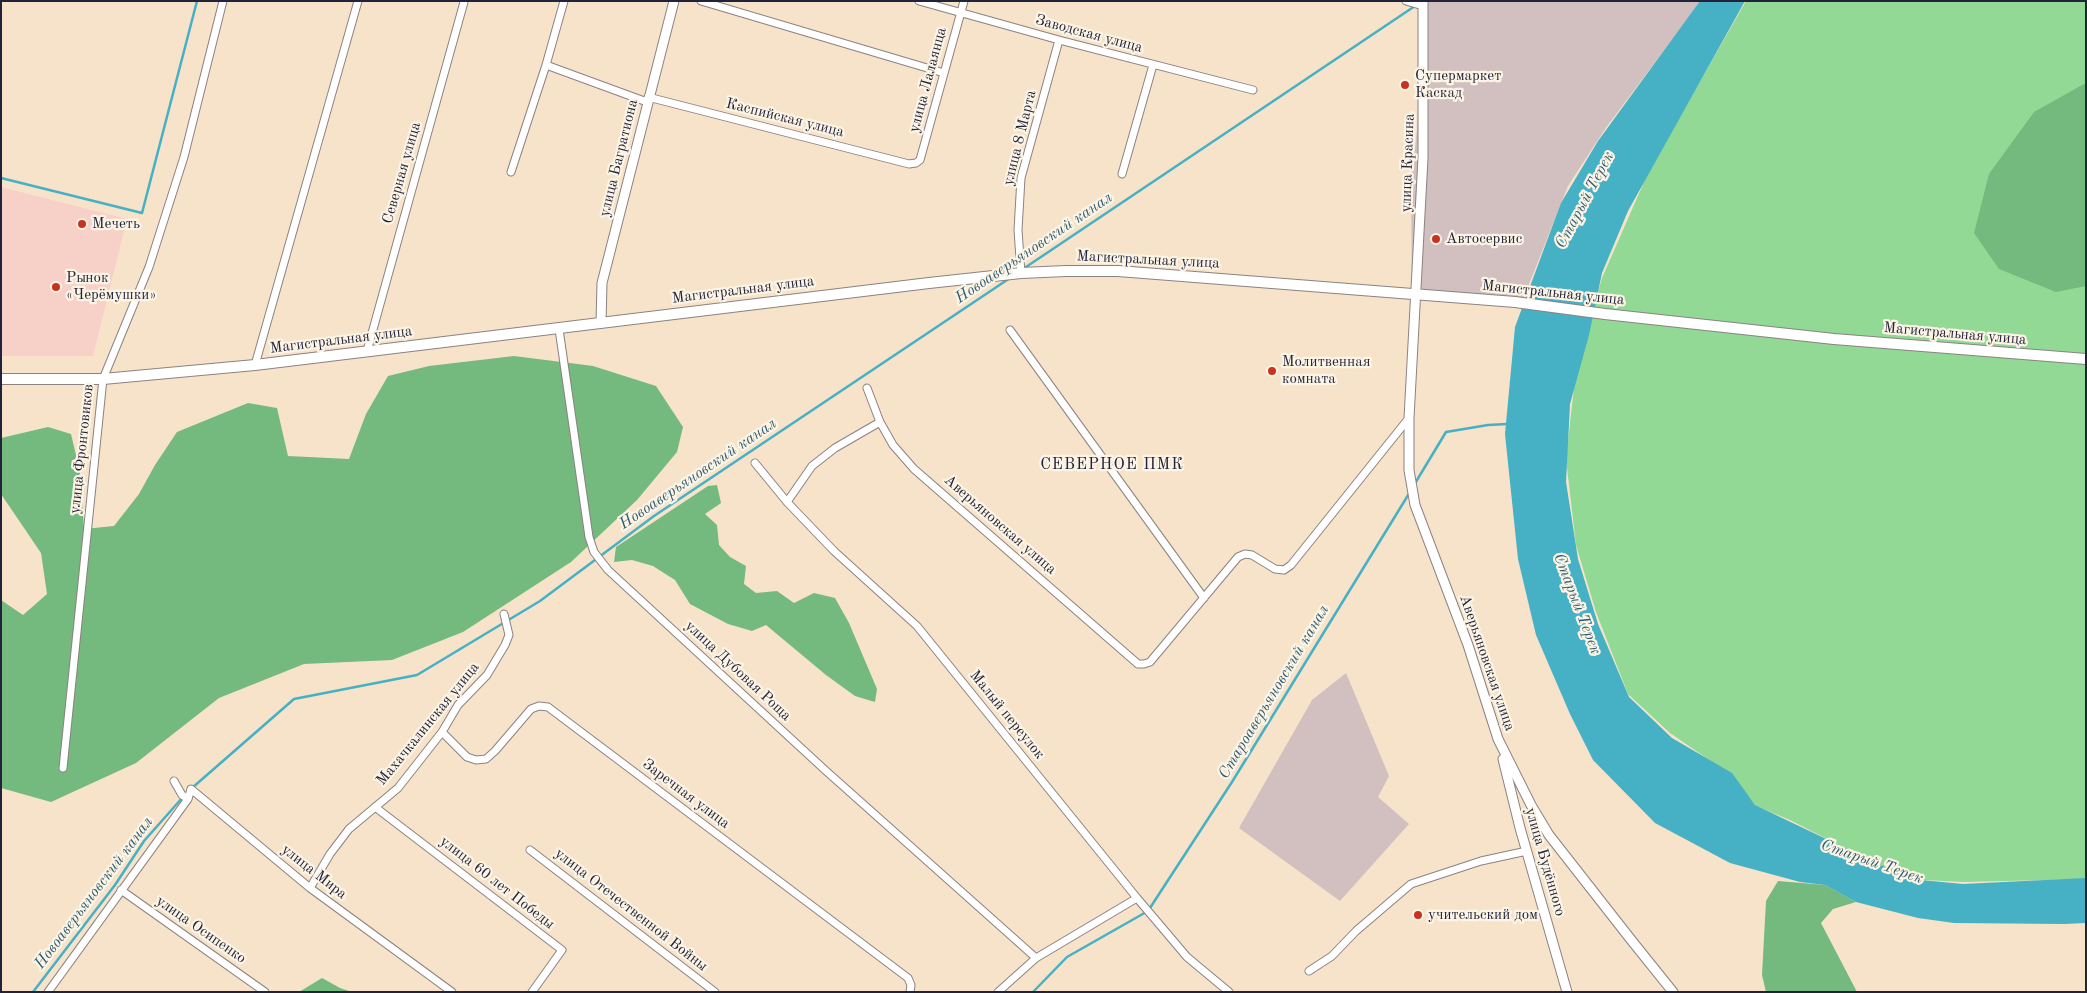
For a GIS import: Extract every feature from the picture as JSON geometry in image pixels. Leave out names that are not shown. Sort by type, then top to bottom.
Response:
[{"type":"main road","name":"Магистральная улица","points":[[1,379],[103,379],[255,365],[1021,273],[1118,271],[1515,302],[1605,314],[1834,339],[2086,359]]},
{"type":"street","name":"улица Фронтовиков","points":[[62,768],[103,379],[149,267],[181,166],[223,1]]},
{"type":"street","points":[[255,365],[358,1]]},
{"type":"street","points":[[512,172],[564,1]]},
{"type":"street","name":"улица Багратиона","points":[[601,323],[602,283],[674,1]]},
{"type":"street","points":[[701,1],[944,73]]},
{"type":"street","name":"Заводская улица","points":[[919,1],[1059,40],[1253,90]]},
{"type":"street","name":"улица Лалаянца","points":[[916,163],[920,160],[964,1]]},
{"type":"street","points":[[1406,1],[1423,3]]},
{"type":"street","name":"Северная улица","points":[[367,351],[464,2]]},
{"type":"street","name":"улица Красина","points":[[1416,295],[1423,158],[1423,3]]},
{"type":"street","name":"улица 8 Марта","points":[[1021,273],[1018,230],[1021,178],[1059,40]]},
{"type":"street","name":"Каспийская улица","points":[[546,65],[648,99],[909,164],[916,163]]},
{"type":"street","points":[[1122,174],[1153,65]]},
{"type":"street","name":"Аверьяновская улица","points":[[1416,295],[1409,418],[1409,470],[1415,505],[1468,645],[1498,739],[1531,805],[1549,835],[1673,992]]},
{"type":"street","name":"улица Дубовая Роща","points":[[559,328],[589,538],[594,552],[608,570],[825,770],[1036,958]]},
{"type":"street","points":[[1010,330],[1204,598],[1238,557],[1245,554],[1252,555],[1276,569],[1284,570],[1291,565],[1409,418]]},
{"type":"street","name":"Аверьяновская улица","points":[[867,388],[880,422],[893,445],[914,469],[1138,664],[1150,662],[1204,598]]},
{"type":"street","points":[[787,502],[812,466],[835,448],[880,422]]},
{"type":"street","name":"Малый переулок","points":[[755,463],[787,502],[834,551],[917,626],[1137,898],[1187,956],[1229,992]]},
{"type":"street","name":"Махачкалинская улица","points":[[310,888],[330,854],[349,829],[398,788],[442,732],[458,706],[488,675],[506,646],[509,635],[504,614]]},
{"type":"street","name":"Заречная улица","points":[[442,732],[468,757],[476,760],[486,759],[496,751],[532,709],[539,706],[548,707],[908,978],[911,985],[910,992]]},
{"type":"street","name":"улица Будённого","points":[[1498,739],[1527,851],[1568,992]]},
{"type":"street","points":[[48,992],[188,799],[182,795],[174,781]]},
{"type":"street","name":"улица Мира","points":[[188,799],[191,789],[310,888],[452,992]]},
{"type":"street","name":"улица 60 лет Победы","points":[[375,807],[562,950],[532,992]]},
{"type":"street","name":"улица Отечественной Войны","points":[[530,850],[715,992]]},
{"type":"street","points":[[1309,971],[1332,956],[1369,920],[1411,884],[1481,861],[1527,851]]},
{"type":"street","name":"улица Осипенко","points":[[122,890],[265,992]]},
{"type":"street","points":[[998,992],[1036,958],[1137,898]]},
{"type":"shaded area","points":[[1423,1],[1701,1],[1605,129],[1568,186],[1520,307],[1412,297],[1411,185],[1424,65]]},
{"type":"shaded area","name":"Рынок «Черёмушки»","points":[[1,187],[127,219],[93,356],[1,356]]},
{"type":"shaded area","points":[[1346,673],[1389,776],[1378,797],[1409,824],[1340,901],[1239,828],[1312,700]]},
{"type":"green space","points":[[1746,1],[2086,1],[2086,879],[1964,882],[1905,879],[1790,820],[1756,806],[1731,775],[1670,733],[1628,694],[1596,612],[1576,545],[1566,459],[1576,370],[1602,278],[1648,173]]},
{"type":"green space","points":[[2086,84],[2086,286],[2056,292],[1999,269],[1974,233],[1989,174],[2034,112]]},
{"type":"green space","points":[[514,356],[593,366],[656,386],[683,427],[677,452],[637,500],[571,562],[463,632],[392,660],[304,664],[219,698],[136,763],[51,802],[1,788],[1,600],[23,615],[47,594],[41,553],[1,494],[1,438],[48,427],[71,434],[80,472],[84,529],[114,526],[139,494],[155,465],[177,432],[248,403],[277,408],[288,456],[349,459],[366,414],[388,376],[429,366]]},
{"type":"green space","points":[[717,485],[721,503],[705,514],[717,525],[719,545],[730,557],[746,566],[744,584],[756,593],[777,591],[794,603],[814,593],[835,598],[849,623],[877,689],[875,702],[855,696],[826,675],[766,625],[752,631],[728,624],[690,604],[675,580],[653,566],[632,560],[614,562],[616,547],[708,486]]},
{"type":"green space","points":[[1778,881],[1825,885],[1856,902],[1833,909],[1821,923],[1857,992],[1766,992],[1762,975],[1766,901]]},
{"type":"green space","points":[[322,978],[340,988],[352,992],[299,992]]},
{"type":"water","name":"Старый Терек","points":[[1700,1],[1745,1],[1628,211],[1602,273],[1589,335],[1570,404],[1566,482],[1578,559],[1598,624],[1629,697],[1672,738],[1732,773],[1755,805],[1910,879],[1963,884],[2086,878],[2086,923],[1954,923],[1918,918],[1856,902],[1825,885],[1800,882],[1730,863],[1655,823],[1593,760],[1570,714],[1536,635],[1518,559],[1505,434],[1515,327],[1561,203],[1598,141]]},
{"type":"waterway","points":[[1,178],[142,213],[197,1]]},
{"type":"waterway","name":"Новоаверьяновский канал","points":[[1023,269],[1415,6]]},
{"type":"waterway","name":"Новоаверьяновский канал","points":[[192,788],[294,699],[417,675],[540,601],[654,516],[1010,278]]},
{"type":"waterway","name":"Староаверьяновский канал","points":[[1414,485],[1446,432],[1488,425],[1508,424]]},
{"type":"waterway","name":"Староаверьяновский канал","points":[[1033,992],[1067,957],[1148,911],[1232,782],[1410,492]]},
{"type":"waterway","name":"Новоаверьяновский канал","points":[[33,992],[115,885],[144,841],[183,797]]},
{"type":"place","name":"Супермаркет Каскад","points":[[1405,85]]},
{"type":"place","name":"Мечеть","points":[[82,224]]},
{"type":"place","name":"Автосервис","points":[[1436,239]]},
{"type":"place","name":"Рынок «Черёмушки»","points":[[56,287]]},
{"type":"place","name":"Молитвенная комната","points":[[1272,371]]},
{"type":"place","name":"учительский дом","points":[[1418,915]]},
{"type":"district","name":"СЕВЕРНОЕ ПМК","points":[[1112,465]]}]
